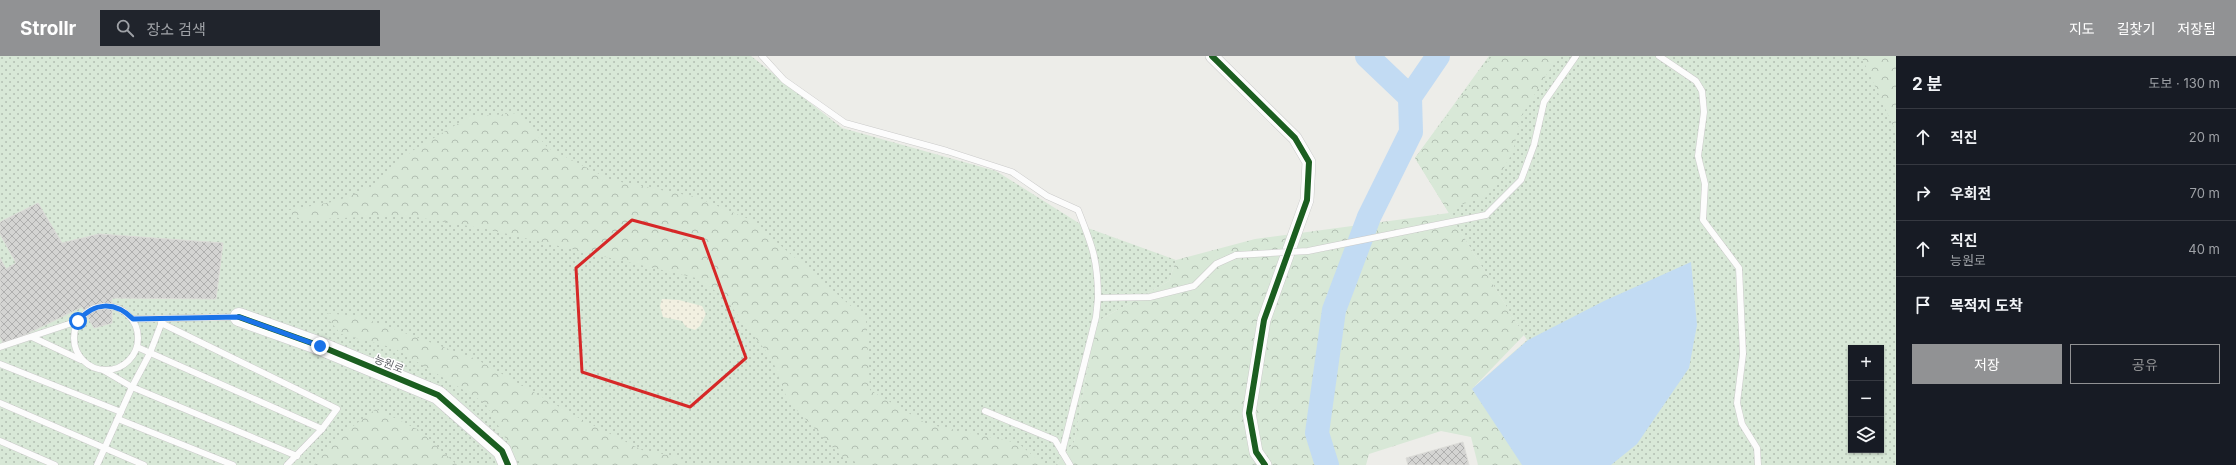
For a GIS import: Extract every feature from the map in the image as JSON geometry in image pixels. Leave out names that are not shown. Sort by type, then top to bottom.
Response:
[{"type":"street","points":[[1212,56],[1295,138],[1309,162],[1307,200],[1264,320],[1249,413],[1256,452],[1265,465]]},
{"type":"street","name":"능원로","points":[[239,317],[320,346],[438,395],[502,451],[508,465]]},
{"type":"lane","points":[[762,56],[784,80],[845,123],[947,151],[1012,172],[1047,196],[1078,210],[1093,248],[1098,270],[1098,298],[1062,452]]},
{"type":"lane","points":[[1098,298],[1150,297],[1194,286],[1216,264],[1236,255],[1308,251],[1486,215],[1521,180],[1534,144],[1544,102],[1576,56]]},
{"type":"lane","points":[[1660,56],[1696,81],[1702,91],[1704,112],[1698,156],[1705,184],[1703,220],[1739,268],[1743,354],[1737,403],[1742,424],[1757,448],[1758,465]]},
{"type":"lane","points":[[82,360],[76,351],[74,341],[74,331],[78,321],[85,313],[104,305],[120,309],[133,319],[137,329],[137,347],[130,360],[121,367],[103,370]]},
{"type":"lane","points":[[133,319],[162,321],[239,317]]},
{"type":"lane","points":[[0,347],[78,321]]},
{"type":"lane","points":[[98,465],[132,387],[150,353],[162,321]]},
{"type":"lane","points":[[162,321],[337,409],[322,429],[287,465]]},
{"type":"lane","points":[[32,337],[82,360],[90,366],[103,370],[132,387],[297,456]]},
{"type":"lane","points":[[137,347],[322,429]]},
{"type":"lane","points":[[0,364],[232,465]]},
{"type":"lane","points":[[0,403],[144,465]]},
{"type":"lane","points":[[985,411],[1055,440],[1070,465]]},
{"type":"lane","points":[[0,441],[55,465]]},
{"type":"highlighted area","points":[[632,220],[703,239],[746,358],[690,407],[582,372],[576,268]]},
{"type":"green space","points":[[0,56],[751,56],[842,128],[996,171],[1085,227],[1176,260],[1169,281],[1096,322],[1074,442],[1056,465],[0,465]]},
{"type":"green space","points":[[1489,56],[1896,56],[1896,465],[1522,465],[1472,389],[1527,340],[1415,158]]},
{"type":"green space","points":[[1492,56],[1558,56],[1521,117],[1513,152],[1487,197],[1456,206],[1449,213],[1415,158]]},
{"type":"green space","points":[[1862,56],[1896,56],[1896,132],[1862,58]]},
{"type":"green space","points":[[518,113],[548,148],[611,180],[696,197],[751,220],[866,319],[870,390],[927,424],[1018,443],[1044,465],[863,465],[841,456],[788,401],[772,359],[723,296],[696,278],[486,229],[404,215],[302,220],[285,211],[337,201],[373,186],[412,151],[469,117]]},
{"type":"green space","points":[[1449,213],[1524,335],[1472,389],[1528,465],[1478,465],[1471,437],[1441,431],[1369,454],[1366,465],[1056,465],[1074,442],[1096,322],[1169,281],[1176,260],[1255,239]]},
{"type":"green space","points":[[323,313],[358,316],[476,359],[577,417],[642,450],[678,457],[687,465],[521,465],[485,403],[394,348],[341,334]]},
{"type":"green space","points":[[376,409],[419,430],[457,465],[314,465],[337,438]]},
{"type":"sand","points":[[662,299],[679,300],[702,306],[706,314],[700,326],[695,330],[686,327],[682,321],[663,317],[660,306]]},
{"type":"water","points":[[1691,262],[1697,325],[1689,368],[1637,444],[1611,465],[1522,465],[1472,389],[1528,340],[1604,301]]},
{"type":"building","points":[[38,203],[62,243],[99,234],[223,243],[216,299],[112,298],[112,323],[94,328],[82,307],[4,345],[0,337],[0,258],[6,269],[16,263],[0,234],[0,222]]},
{"type":"building","points":[[1463,442],[1469,465],[1408,465],[1406,458]]},
{"type":"waterway","points":[[1367,56],[1410,97]]},
{"type":"waterway","points":[[1327,465],[1317,433],[1334,310],[1369,217],[1411,132],[1410,97],[1438,56]]},
{"type":"cycle path","points":[[1212,56],[1295,138],[1309,162],[1307,200],[1264,320],[1249,413],[1256,452],[1265,465]]},
{"type":"cycle path","points":[[239,317],[320,346],[438,395],[502,451],[508,465]]},
{"type":"route","points":[[78,321],[85,313],[104,305],[125,311],[133,319],[239,317],[320,346]]}]
